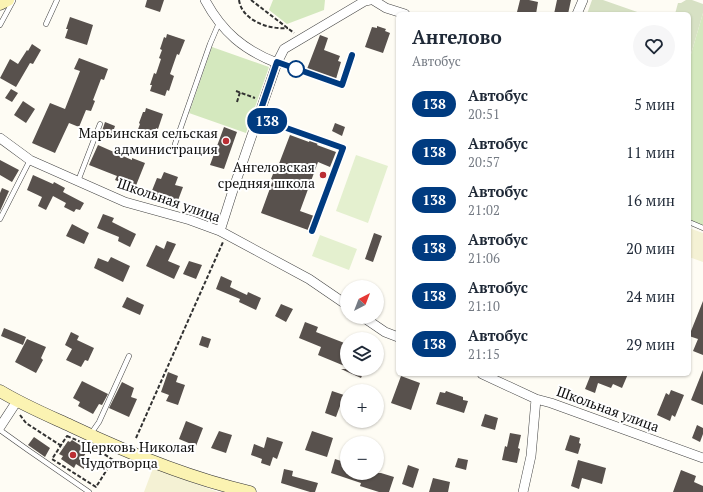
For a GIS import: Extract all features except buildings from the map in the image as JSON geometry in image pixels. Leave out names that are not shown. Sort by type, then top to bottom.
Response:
[{"type":"street","points":[[0,4],[8,0]]},
{"type":"street","points":[[205,0],[219,23],[238,42],[249,50],[277,62]]},
{"type":"street","points":[[223,233],[258,118],[277,62],[284,49],[365,1],[370,0]]},
{"type":"street","points":[[374,0],[386,8],[399,12]]},
{"type":"street","points":[[578,12],[583,0]]},
{"type":"street","name":"Школьная улица","points":[[0,138],[30,160],[125,202],[190,220],[223,233],[309,279],[340,300]]},
{"type":"street","points":[[373,324],[385,332],[396,336]]},
{"type":"street","name":"Школьная улица","points":[[486,376],[536,399],[551,403],[703,458]]},
{"type":"street","points":[[0,391],[17,401],[89,435],[130,452],[211,482],[250,492]]},
{"type":"street","points":[[523,492],[531,456],[536,399]]},
{"type":"street","points":[[0,429],[17,401]]},
{"type":"lane","points":[[0,25],[13,0]]},
{"type":"lane","points":[[46,24],[57,0]]},
{"type":"lane","points":[[175,144],[210,44],[219,23]]},
{"type":"lane","points":[[277,62],[342,85],[352,55]]},
{"type":"lane","points":[[258,118],[343,148],[312,231]]},
{"type":"lane","points":[[78,181],[100,124]]},
{"type":"lane","points":[[0,219],[30,160]]},
{"type":"lane","points":[[691,223],[703,228]]},
{"type":"lane","points":[[89,435],[99,422],[129,356]]},
{"type":"lane","points":[[0,429],[89,492]]},
{"type":"path","points":[[239,0],[242,10],[255,22],[279,29],[288,28]]},
{"type":"path","points":[[251,0],[302,39]]},
{"type":"path","points":[[236,91],[264,101]]},
{"type":"path","points":[[237,102],[240,92]]},
{"type":"path","points":[[136,438],[223,233]]},
{"type":"path","points":[[26,423],[63,447]]},
{"type":"path","points":[[67,436],[95,448],[113,460],[96,487],[52,459],[60,446],[67,436]]},
{"type":"shaded area","points":[[691,229],[703,233],[703,262],[691,258]]},
{"type":"shaded area","points":[[153,468],[218,492],[144,492]]},
{"type":"green space","points":[[273,0],[325,0],[324,10],[287,24],[269,10]]},
{"type":"green space","points":[[592,0],[603,0],[637,12],[588,12]]},
{"type":"green space","points":[[686,0],[692,0],[703,4],[703,13],[691,54],[691,12],[676,12],[678,3]]},
{"type":"green space","points":[[703,13],[703,226],[691,221],[691,54]]},
{"type":"green space","points":[[212,47],[269,67],[246,133],[189,113]]},
{"type":"green space","points":[[356,155],[388,166],[368,223],[336,211]]},
{"type":"green space","points":[[320,235],[357,249],[349,270],[312,256]]},
{"type":"bus line","name":"138","points":[[312,231],[343,148],[258,118],[277,62],[342,85],[352,55]]},
{"type":"place","name":"Марьинская сельская администрация","points":[[226,141]]},
{"type":"place","name":"Ангеловская средняя школа","points":[[323,175]]},
{"type":"place","name":"Церковь Николая Чудотворца","points":[[73,455]]}]
